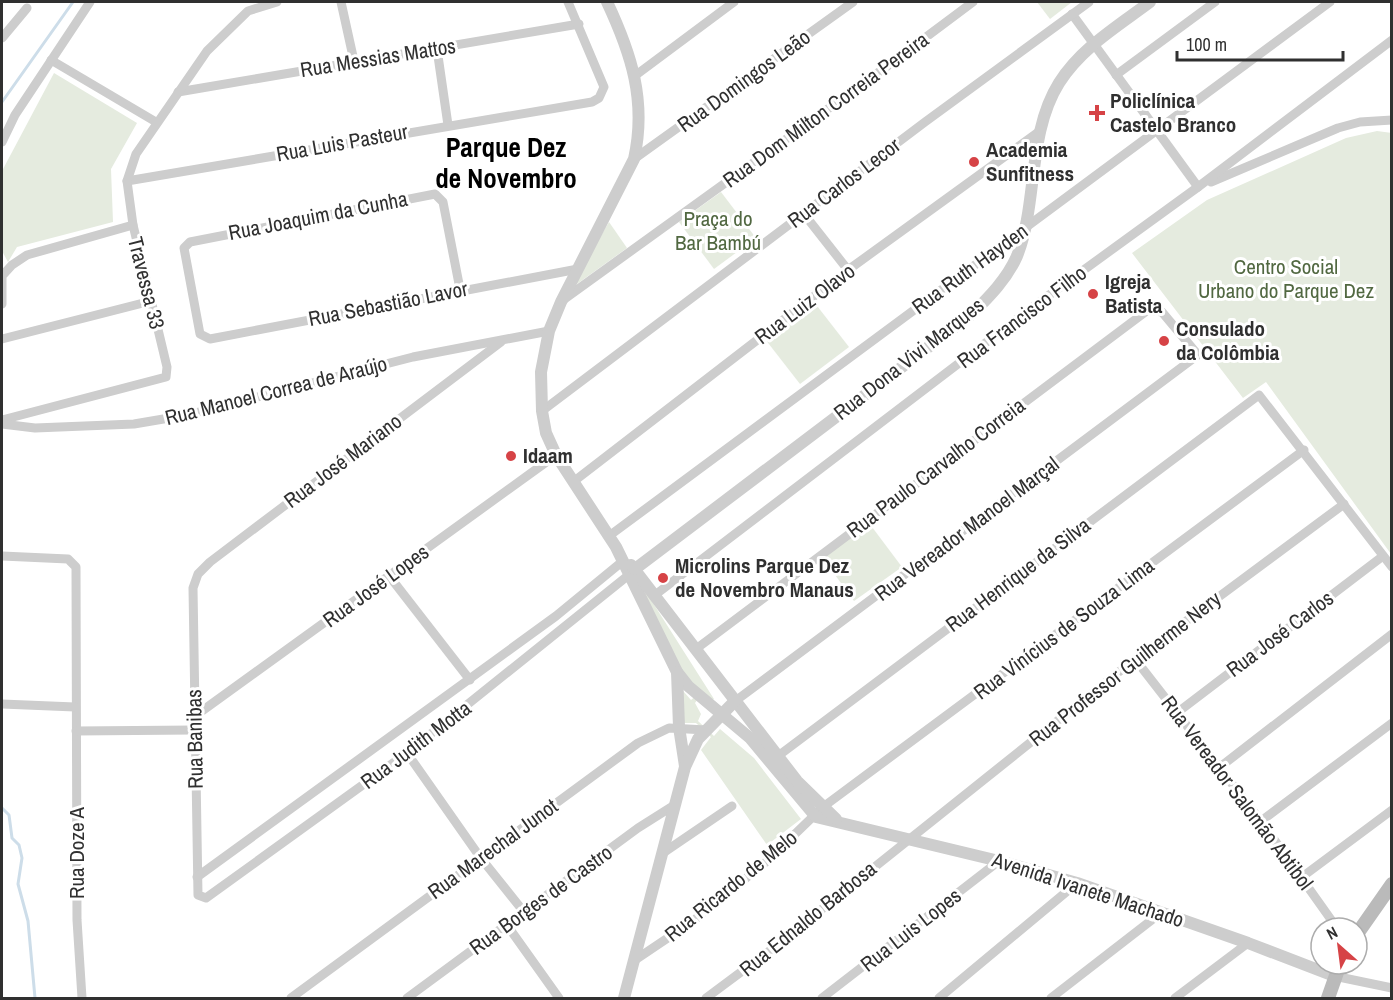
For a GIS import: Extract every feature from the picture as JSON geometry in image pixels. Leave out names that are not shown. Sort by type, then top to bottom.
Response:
[{"type":"main road","points":[[1369,917],[1392,884]]},
{"type":"main road","points":[[1328,999],[1335,976]]},
{"type":"street","points":[[2,142],[15,115],[90,2]]},
{"type":"street","points":[[127,181],[136,154],[207,51],[248,11],[277,2]]},
{"type":"street","points":[[341,2],[354,61]]},
{"type":"street","points":[[568,2],[579,24]]},
{"type":"street","name":"Avenida Ivanete Machado","points":[[607,2],[626,43],[636,75],[639,114],[634,159],[561,302],[549,332],[542,372],[542,411],[546,433],[556,455],[632,572],[655,596],[820,812]]},
{"type":"street","points":[[636,75],[734,2]]},
{"type":"street","name":"Rua Domingos Leão","points":[[634,159],[853,2]]},
{"type":"street","name":"Rua Dom Milton Correia Pereira","points":[[561,302],[973,2]]},
{"type":"street","name":"Rua Carlos Lecor","points":[[542,411],[1089,2]]},
{"type":"street","name":"Rua Dona Vivi Marques","points":[[632,572],[972,314],[988,297],[1017,256],[1040,131],[1058,85],[1069,68],[1093,44],[1150,2]]},
{"type":"street","points":[[1116,75],[1215,2]]},
{"type":"street","name":"Rua Ruth Hayden","points":[[609,536],[1330,2]]},
{"type":"street","points":[[2,38],[27,8]]},
{"type":"street","points":[[1072,14],[1198,187],[1338,128],[1359,122],[1392,120]]},
{"type":"street","name":"Rua Messias Mattos","points":[[178,92],[579,24]]},
{"type":"street","name":"Rua Luis Pasteur","points":[[127,181],[592,102],[599,98],[604,87],[579,24]]},
{"type":"street","name":"Rua Francisco Filho","points":[[655,596],[1065,284],[1392,40]]},
{"type":"street","points":[[437,49],[448,125]]},
{"type":"street","points":[[51,60],[156,122]]},
{"type":"street","name":"Rua Luiz Olavo","points":[[573,482],[849,270],[1040,131]]},
{"type":"street","name":"Travessa 33","points":[[2,422],[166,377],[167,367],[133,225],[127,181]]},
{"type":"street","name":"Rua Joaquim da Cunha","points":[[200,334],[183,252],[190,242],[428,194],[435,194],[443,202],[460,290]]},
{"type":"street","points":[[804,214],[849,270]]},
{"type":"street","points":[[2,304],[2,275],[27,255],[133,225]]},
{"type":"street","name":"Rua Sebastião Lavor","points":[[200,334],[210,339],[578,268]]},
{"type":"street","points":[[2,339],[151,301]]},
{"type":"street","name":"Rua Vereador Manoel Marçal","points":[[734,702],[1198,355],[1162,312],[1148,310]]},
{"type":"street","name":"Rua Paulo Carvalho Correia","points":[[696,649],[1148,310]]},
{"type":"street","name":"Rua Manoel Correa de Araújo","points":[[2,422],[35,428],[134,424],[187,415],[413,357],[549,332]]},
{"type":"street","name":"Rua José Mariano","points":[[193,588],[198,574],[210,562],[501,342]]},
{"type":"street","name":"Rua Henrique da Silva","points":[[778,756],[1259,395],[1304,450]]},
{"type":"street","points":[[1304,450],[1392,567]]},
{"type":"street","name":"Rua Vinícius de Souza Lima","points":[[820,812],[1304,450]]},
{"type":"street","name":"Rua José Lopes","points":[[195,716],[556,455]]},
{"type":"street","name":"Rua Professor Guilherme Nery","points":[[908,838],[1135,659],[1344,504]]},
{"type":"street","name":"Rua Doze A","points":[[2,556],[61,558],[73,562],[75,567],[77,920],[82,999]]},
{"type":"street","name":"Rua Judith Motta","points":[[196,877],[556,616],[621,556]]},
{"type":"street","name":"Rua José Carlos","points":[[1178,712],[1383,556]]},
{"type":"street","name":"Avenida Ivanete Machado","points":[[632,572],[677,672],[700,698],[761,750],[820,812],[837,820],[1077,883],[1248,943],[1309,962]]},
{"type":"street","name":"Rua Judith Motta","points":[[196,891],[201,898],[206,898],[407,753],[632,572]]},
{"type":"street","points":[[390,577],[470,680]]},
{"type":"street","name":"Rua Banibas","points":[[193,588],[196,891]]},
{"type":"street","points":[[660,635],[680,628]]},
{"type":"street","points":[[1220,767],[1392,634]]},
{"type":"street","name":"Rua Vereador Salomão Abtibol","points":[[1135,659],[1262,821],[1329,916]]},
{"type":"street","points":[[677,672],[679,727],[685,767]]},
{"type":"street","points":[[624,999],[685,767],[698,739],[734,702]]},
{"type":"street","points":[[2,704],[75,707]]},
{"type":"street","points":[[1262,821],[1392,723]]},
{"type":"street","name":"Rua Marechal Junot","points":[[291,999],[480,856],[638,743],[656,732],[679,727],[706,730]]},
{"type":"street","points":[[76,731],[194,730]]},
{"type":"street","points":[[407,753],[480,856],[525,912]]},
{"type":"street","name":"Rua Borges de Castro","points":[[407,999],[638,828],[676,804]]},
{"type":"street","points":[[663,853],[732,806]]},
{"type":"street","points":[[1302,877],[1392,810]]},
{"type":"street","name":"Rua Ricardo de Melo","points":[[635,960],[693,921],[767,861],[820,812]]},
{"type":"street","name":"Rua Ednaldo Barbosa","points":[[706,999],[772,949],[908,838]]},
{"type":"street","name":"Rua Luis Lopes","points":[[822,999],[999,861]]},
{"type":"street","points":[[939,999],[1077,883]]},
{"type":"street","points":[[1051,999],[1162,912]]},
{"type":"street","points":[[507,926],[559,999]]},
{"type":"street","points":[[1174,999],[1248,943]]},
{"type":"street","points":[[1355,976],[1392,988]]},
{"type":"green space","points":[[1037,2],[1072,2],[1050,19]]},
{"type":"green space","points":[[54,73],[137,123],[111,169],[113,222],[17,247],[8,262],[2,251],[2,171]]},
{"type":"green space","name":"Centro Social Urbano do Parque Dez","points":[[1377,131],[1392,133],[1391,554],[1266,382],[1243,398],[1132,253],[1207,200],[1346,138]]},
{"type":"green space","name":"Praça do Bar Bambú","points":[[721,192],[756,238],[714,269],[679,222]]},
{"type":"green space","points":[[609,222],[627,248],[570,289]]},
{"type":"green space","points":[[814,302],[849,347],[800,384],[765,339]]},
{"type":"green space","points":[[869,523],[902,567],[854,601],[822,557]]},
{"type":"green space","points":[[646,592],[714,699],[709,702],[700,696],[695,703],[701,714],[698,721],[714,736],[720,729],[754,758],[801,819],[767,845],[701,750],[711,737],[696,723],[683,723],[677,684],[691,700],[698,694],[663,643],[642,595]]},
{"type":"waterway","points":[[2,102],[73,2]]},
{"type":"waterway","points":[[2,808],[9,815],[12,838],[19,845],[22,858],[18,884],[28,921],[35,998]]},
{"type":"place","name":"Policlínica Castelo Branco","points":[[1097,113]]},
{"type":"place","name":"Academia Sunfitness","points":[[974,162]]},
{"type":"place","name":"Igreja Batista","points":[[1093,294]]},
{"type":"place","name":"Consulado da Colômbia","points":[[1164,341]]},
{"type":"place","name":"Idaam","points":[[511,456]]},
{"type":"place","name":"Microlins Parque Dez de Novembro Manaus","points":[[663,578]]},
{"type":"district","name":"Parque Dez de Novembro","points":[[506,164]]}]
